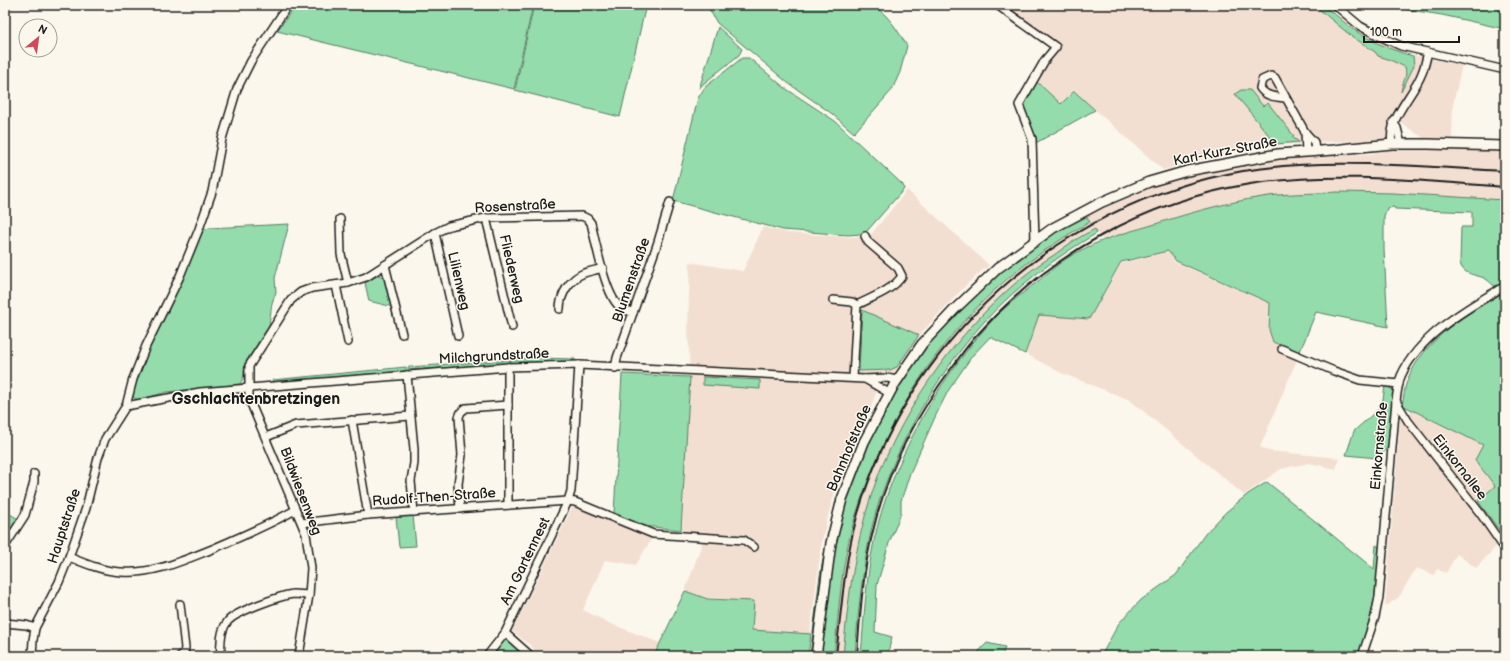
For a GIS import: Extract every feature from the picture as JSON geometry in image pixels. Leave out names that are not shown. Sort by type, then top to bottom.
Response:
[{"type":"main road","name":"Karl-Kurz-Straße","points":[[1035,241],[1053,228],[1102,202],[1149,182],[1203,167],[1278,154],[1392,145],[1451,144],[1505,146]]},
{"type":"main road","name":"Bahnhofstraße","points":[[816,656],[828,559],[842,499],[864,442],[889,393],[922,344],[955,308],[998,268],[1035,241]]},
{"type":"street","name":"Hauptstraße","points":[[32,656],[35,628],[59,582],[69,557],[86,508],[98,458],[105,439],[126,406],[133,379],[146,346],[180,276],[199,229],[212,192],[222,139],[237,89],[251,61],[288,5]]},
{"type":"street","points":[[997,5],[1056,47],[1045,60],[1019,105],[1032,139],[1035,241]]},
{"type":"street","points":[[1335,5],[1360,26],[1401,46],[1505,70]]},
{"type":"street","points":[[1392,145],[1397,128],[1393,122],[1408,100],[1422,73],[1428,52]]},
{"type":"street","points":[[1286,98],[1305,132],[1311,152]]},
{"type":"street","name":"Blumenstraße","points":[[615,368],[617,358],[657,245],[670,202]]},
{"type":"street","name":"Rosenstraße","points":[[248,387],[248,366],[291,300],[301,292],[312,288],[348,283],[366,277],[435,232],[449,226],[486,218],[582,216],[588,219],[591,223],[612,298],[620,307],[633,313]]},
{"type":"street","name":"Fliederweg","points":[[486,218],[512,327]]},
{"type":"street","points":[[340,219],[341,254],[348,283]]},
{"type":"street","name":"Lilienweg","points":[[435,232],[458,336]]},
{"type":"street","points":[[856,305],[898,283],[902,276],[898,268],[868,242],[865,236]]},
{"type":"street","points":[[385,265],[402,334]]},
{"type":"street","points":[[560,309],[560,303],[564,290],[572,281],[583,273],[603,268]]},
{"type":"street","points":[[336,285],[348,342]]},
{"type":"street","name":"Einkornstraße","points":[[1362,656],[1376,617],[1379,597],[1396,401],[1399,384],[1406,367],[1421,346],[1454,317],[1505,286]]},
{"type":"street","points":[[833,300],[852,302],[856,305]]},
{"type":"street","points":[[853,378],[856,305]]},
{"type":"street","points":[[1282,349],[1360,380],[1399,384]]},
{"type":"street","name":"Milchgrundstraße","points":[[126,406],[200,392],[248,387],[508,367],[579,365],[615,368],[865,379],[887,378],[897,380]]},
{"type":"street","points":[[568,501],[579,365]]},
{"type":"street","points":[[508,367],[508,505]]},
{"type":"street","points":[[407,375],[414,463],[411,481],[414,512]]},
{"type":"street","name":"Milchgrundstraße","points":[[865,379],[889,393]]},
{"type":"street","name":"Bildwiesenweg","points":[[248,387],[249,399],[306,534],[311,568],[309,595],[299,656]]},
{"type":"street","name":"Einkornallee","points":[[1396,401],[1408,421],[1480,513],[1505,549]]},
{"type":"street","points":[[460,509],[458,484],[462,455],[459,417],[461,412],[466,408],[508,406]]},
{"type":"street","points":[[266,437],[296,425],[410,416]]},
{"type":"street","points":[[352,420],[368,515]]},
{"type":"street","points":[[5,546],[25,515],[34,482],[34,474]]},
{"type":"street","name":"Rudolf-Then-Straße","points":[[302,523],[368,515],[568,501],[575,502],[652,534],[744,540],[754,547]]},
{"type":"street","name":"Am Gartennest","points":[[487,656],[505,633],[568,501]]},
{"type":"street","points":[[69,557],[93,567],[121,572],[154,570],[193,557],[249,534],[295,510]]},
{"type":"street","points":[[221,656],[222,633],[228,621],[236,614],[293,594],[309,595]]},
{"type":"street","points":[[180,604],[184,653],[180,656]]},
{"type":"street","points":[[5,623],[26,624],[35,628]]},
{"type":"street","points":[[505,633],[531,656]]},
{"type":"shaded area","points":[[1002,5],[1323,5],[1357,29],[1402,53],[1462,65],[1453,105],[1452,138],[1423,138],[1396,119],[1388,120],[1390,141],[1316,142],[1260,147],[1202,159],[1163,170],[1073,90],[1061,104],[1036,80],[1047,62],[1061,48]]},
{"type":"shaded area","points":[[1453,146],[1505,148],[1505,200],[1393,193],[1337,192],[1264,197],[1228,203],[1190,213],[1103,240],[1094,229],[1082,235],[972,326],[930,378],[913,405],[894,440],[877,478],[863,523],[854,560],[843,656],[834,656],[840,595],[854,523],[870,474],[905,401],[923,373],[966,319],[1021,268],[1079,227],[1090,223],[1085,214],[1103,205],[1144,189],[1196,173],[1261,159],[1315,155],[1370,154],[1394,149]]},
{"type":"shaded area","points":[[907,190],[989,265],[967,284],[923,331],[892,375],[878,387],[869,413],[839,479],[830,508],[822,540],[810,634],[753,630],[754,601],[709,598],[685,591],[703,541],[682,530],[690,377],[688,327],[690,262],[743,271],[763,227],[789,233],[850,237],[870,236]]},
{"type":"shaded area","points":[[1168,252],[1175,262],[1269,303],[1268,330],[1272,342],[1299,355],[1260,447],[1269,451],[1339,458],[1336,469],[1309,463],[1281,469],[1244,495],[1130,400],[1061,373],[1026,354],[1039,315],[1089,319],[1122,263]]},
{"type":"shaded area","points":[[1412,411],[1483,445],[1475,460],[1495,486],[1478,501],[1505,537],[1476,568],[1457,554],[1446,573],[1437,569],[1434,575],[1416,568],[1399,597],[1385,607],[1400,419]]},
{"type":"shaded area","points":[[574,504],[652,538],[636,565],[605,560],[583,610],[609,623],[660,643],[653,656],[540,656],[530,645],[512,631]]},
{"type":"green space","points":[[296,5],[533,5],[514,89],[277,31]]},
{"type":"green space","points":[[534,5],[646,5],[620,117],[515,90]]},
{"type":"green space","points":[[707,5],[871,5],[887,17],[907,46],[900,72],[892,90],[854,133],[831,113],[788,83],[717,23]]},
{"type":"green space","points":[[1314,5],[1331,11],[1351,28],[1369,39],[1391,49],[1413,56],[1414,66],[1401,92],[1406,71],[1405,67],[1378,56],[1375,52],[1350,35]]},
{"type":"green space","points":[[1398,5],[1505,5],[1505,29],[1442,15],[1397,8]]},
{"type":"green space","points":[[718,27],[742,49],[739,55],[703,84],[699,89]]},
{"type":"green space","points":[[742,58],[749,58],[785,88],[835,121],[903,185],[904,189],[867,231],[861,234],[848,235],[783,230],[673,201],[698,98],[705,87]]},
{"type":"green space","points":[[1036,81],[1061,104],[1074,91],[1095,110],[1034,144],[1033,131],[1024,109],[1025,101]]},
{"type":"green space","points":[[1241,90],[1250,90],[1263,106],[1268,103],[1294,136],[1292,137],[1299,142],[1276,144],[1235,94]]},
{"type":"green space","points":[[1337,192],[1393,193],[1505,200],[1505,282],[1499,286],[1494,286],[1484,278],[1469,274],[1461,267],[1461,227],[1472,227],[1472,212],[1395,209],[1394,207],[1387,208],[1384,216],[1388,327],[1316,312],[1299,354],[1273,342],[1269,330],[1270,303],[1176,261],[1168,251],[1121,262],[1089,319],[1039,315],[1025,354],[990,337],[972,356],[948,391],[910,473],[901,501],[901,513],[889,543],[877,585],[875,632],[892,637],[887,656],[861,656],[871,555],[881,512],[891,483],[918,425],[951,371],[989,324],[1000,313],[1066,259],[1085,248],[1112,237],[1191,213],[1247,199],[1280,195]]},
{"type":"green space","points":[[1085,214],[1090,222],[1044,251],[1010,277],[979,305],[951,336],[926,370],[904,405],[885,442],[868,481],[854,521],[843,571],[834,656],[819,656],[833,545],[846,500],[869,440],[897,388],[928,345],[948,321],[998,273],[1039,243]]},
{"type":"green space","points":[[289,224],[275,278],[276,292],[272,303],[269,326],[245,363],[243,379],[240,384],[167,392],[138,400],[133,397],[132,394],[149,348],[203,230],[209,228]]},
{"type":"green space","points":[[1095,229],[1097,233],[1037,273],[996,309],[966,344],[931,392],[902,445],[880,500],[872,527],[866,559],[861,592],[855,656],[843,656],[850,588],[858,544],[870,500],[881,468],[901,426],[915,402],[930,379],[964,334],[1003,294],[1039,265],[1074,241]]},
{"type":"green space","points":[[379,275],[383,277],[388,284],[393,307],[369,301],[365,283]]},
{"type":"green space","points":[[1505,291],[1505,538],[1478,501],[1495,486],[1475,460],[1483,445],[1402,405],[1405,387],[1414,366],[1435,340],[1462,318]]},
{"type":"green space","points":[[862,310],[919,335],[897,367],[890,370],[859,371]]},
{"type":"green space","points":[[516,359],[575,359],[575,362],[507,363]]},
{"type":"green space","points":[[511,360],[504,364],[408,370],[408,367]]},
{"type":"green space","points":[[406,367],[406,371],[272,382],[272,380]]},
{"type":"green space","points":[[622,374],[690,377],[681,530],[644,526],[614,513]]},
{"type":"green space","points":[[703,377],[760,380],[760,389],[703,385]]},
{"type":"green space","points":[[1385,386],[1394,390],[1390,415],[1389,444],[1385,451],[1377,458],[1346,455],[1354,431],[1382,406]]},
{"type":"green space","points":[[1267,482],[1374,569],[1376,545],[1379,547],[1374,602],[1364,643],[1359,656],[1101,656],[1119,623],[1141,600],[1176,575],[1205,534],[1226,512],[1248,494]]},
{"type":"green space","points":[[5,511],[20,520],[5,542]]},
{"type":"green space","points":[[413,515],[416,546],[399,547],[396,517]]},
{"type":"green space","points":[[826,544],[812,656],[810,656],[820,575]]},
{"type":"green space","points":[[685,591],[708,599],[754,601],[752,630],[811,634],[808,656],[654,656]]},
{"type":"green space","points":[[504,638],[510,638],[528,656],[493,656]]},
{"type":"green space","points":[[987,643],[1005,647],[1002,656],[942,656],[942,652],[977,653]]},
{"type":"railway","points":[[836,656],[845,573],[855,524],[878,458],[910,397],[951,341],[998,291],[1052,249],[1111,214],[1175,188],[1243,171],[1275,167],[1340,164],[1374,164],[1505,171]]},
{"type":"railway","points":[[857,656],[862,591],[870,543],[887,484],[905,443],[927,403],[972,341],[1007,305],[1037,279],[1068,256],[1102,235],[1173,203],[1211,192],[1250,184],[1313,178],[1378,178],[1505,187]]},
{"type":"district","name":"Gschlachtenbretzingen","points":[[256,399]]}]
